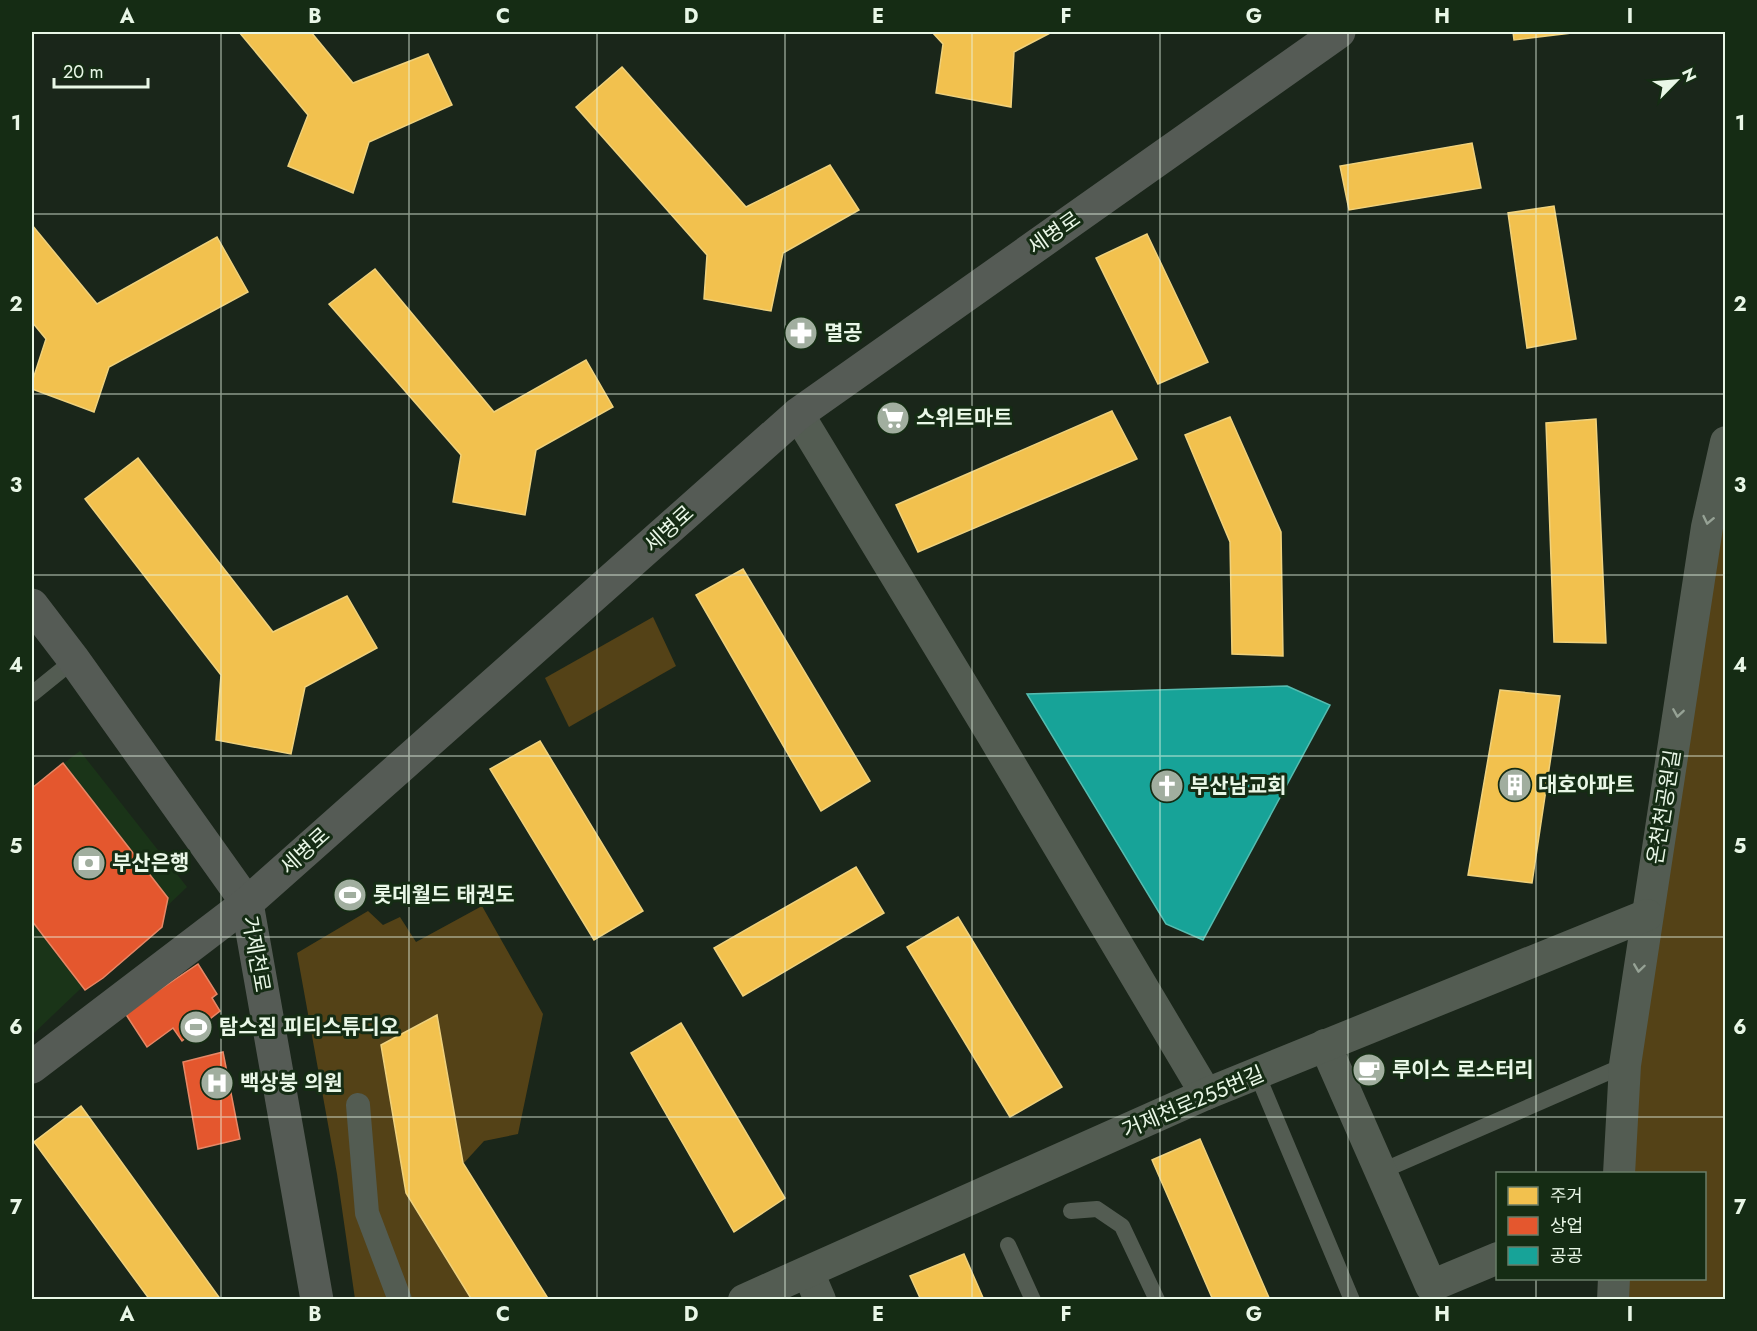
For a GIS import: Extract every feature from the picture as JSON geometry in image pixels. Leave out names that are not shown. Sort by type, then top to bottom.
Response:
[{"type":"main road","name":"세병로","points":[[32,1067],[247,903],[798,414],[1339,32]]},
{"type":"main road","name":"거제천로","points":[[32,605],[74,660],[247,903],[317,1299]]},
{"type":"street","points":[[798,414],[1206,1094]]},
{"type":"street","name":"온천천공원길","points":[[1619,1172],[1625,1065],[1707,527],[1725,442]]},
{"type":"street","name":"거제천로255번길","points":[[744,1299],[814,1286],[1206,1094],[1647,915]]},
{"type":"street","points":[[1325,1045],[1433,1292],[1496,1259]]},
{"type":"street","points":[[358,1105],[367,1213],[400,1299]]},
{"type":"street","points":[[1613,1299],[1614,1280]]},
{"type":"lane","points":[[32,694],[74,660]]},
{"type":"lane","points":[[1382,1172],[1625,1065]]},
{"type":"lane","points":[[1257,1074],[1352,1299]]},
{"type":"lane","points":[[1071,1211],[1097,1209],[1122,1226],[1157,1299]]},
{"type":"lane","points":[[1008,1245],[1033,1299]]},
{"type":"shaded area","points":[[1725,471],[1725,1299],[1621,1300],[1622,1280],[1706,1280],[1706,1172],[1628,1172],[1652,912]]},
{"type":"shaded area","points":[[653,617],[676,666],[569,727],[545,678]]},
{"type":"shaded area","points":[[80,751],[187,887],[32,1035],[32,787]]},
{"type":"shaded area","points":[[482,906],[543,1014],[518,1134],[484,1141],[463,1164],[549,1299],[355,1299],[337,1174],[297,953],[368,911],[383,925],[400,917],[416,942]]},
{"type":"building: 주거","points":[[239,32],[311,32],[353,83],[428,54],[452,105],[369,142],[353,193],[288,166],[308,115]]},
{"type":"building: 주거","points":[[932,32],[1052,32],[1014,52],[1011,107],[936,93],[943,44]]},
{"type":"building: 주거","points":[[1513,32],[1580,32],[1514,40]]},
{"type":"building: 주거","points":[[622,67],[746,207],[830,165],[859,210],[783,253],[771,311],[704,299],[707,255],[576,107]]},
{"type":"building: 주거","points":[[1472,143],[1481,188],[1349,210],[1340,166]]},
{"type":"building: 주거","points":[[1554,206],[1576,339],[1527,348],[1508,213]]},
{"type":"building: 주거","points":[[32,225],[97,304],[217,237],[248,292],[109,367],[94,412],[32,389],[32,382],[46,339],[32,322]]},
{"type":"building: 주거","points":[[1147,234],[1208,362],[1158,384],[1096,258]]},
{"type":"building: 주거","points":[[375,269],[494,412],[586,360],[613,407],[536,450],[525,515],[453,502],[461,455],[329,304]]},
{"type":"building: 주거","points":[[1112,411],[1137,459],[918,552],[896,505]]},
{"type":"building: 주거","points":[[1230,417],[1281,532],[1283,656],[1232,654],[1230,542],[1185,435]]},
{"type":"building: 주거","points":[[1596,419],[1606,643],[1554,642],[1546,423]]},
{"type":"building: 주거","points":[[138,458],[273,632],[347,596],[377,648],[305,687],[291,754],[216,740],[221,675],[85,499]]},
{"type":"building: 주거","points":[[743,569],[870,781],[821,811],[696,595]]},
{"type":"building: 주거","name":"대호아파트","points":[[1500,690],[1560,696],[1532,883],[1468,875]]},
{"type":"building: 주거","points":[[540,741],[643,911],[594,940],[490,769]]},
{"type":"building: 주거","points":[[856,867],[884,913],[743,996],[714,948]]},
{"type":"building: 주거","points":[[958,917],[1062,1087],[1010,1117],[907,947]]},
{"type":"building: 주거","points":[[437,1015],[463,1163],[549,1300],[472,1300],[406,1193],[381,1045]]},
{"type":"building: 주거","points":[[681,1023],[785,1198],[734,1232],[631,1053]]},
{"type":"building: 주거","points":[[81,1106],[221,1300],[150,1300],[34,1142]]},
{"type":"building: 주거","points":[[1200,1139],[1270,1300],[1213,1300],[1152,1160]]},
{"type":"building: 주거","points":[[964,1254],[984,1300],[921,1300],[910,1276]]},
{"type":"building: 상업","points":[[63,763],[168,898],[162,927],[103,978],[85,990],[32,921],[32,788]]},
{"type":"building: 상업","points":[[198,964],[217,994],[212,998],[220,1011],[182,1041],[173,1028],[147,1047],[125,1013]]},
{"type":"building: 상업","points":[[223,1052],[240,1139],[198,1149],[183,1062]]},
{"type":"building: 공공","points":[[1287,686],[1330,705],[1203,940],[1166,924],[1027,694]]},
{"type":"place","name":"멸공","points":[[801,333]]},
{"type":"place","name":"스위트마트","points":[[893,418]]},
{"type":"place","name":"대호아파트","points":[[1515,785]]},
{"type":"place","name":"부산남교회","points":[[1167,786]]},
{"type":"place","name":"부산은행","points":[[89,863]]},
{"type":"place","name":"롯데월드 태권도","points":[[350,895]]},
{"type":"place","name":"탐스짐 피티스튜디오","points":[[196,1027]]},
{"type":"place","name":"루이스 로스터리","points":[[1369,1070]]},
{"type":"place","name":"백상붕 의원","points":[[217,1083]]}]
